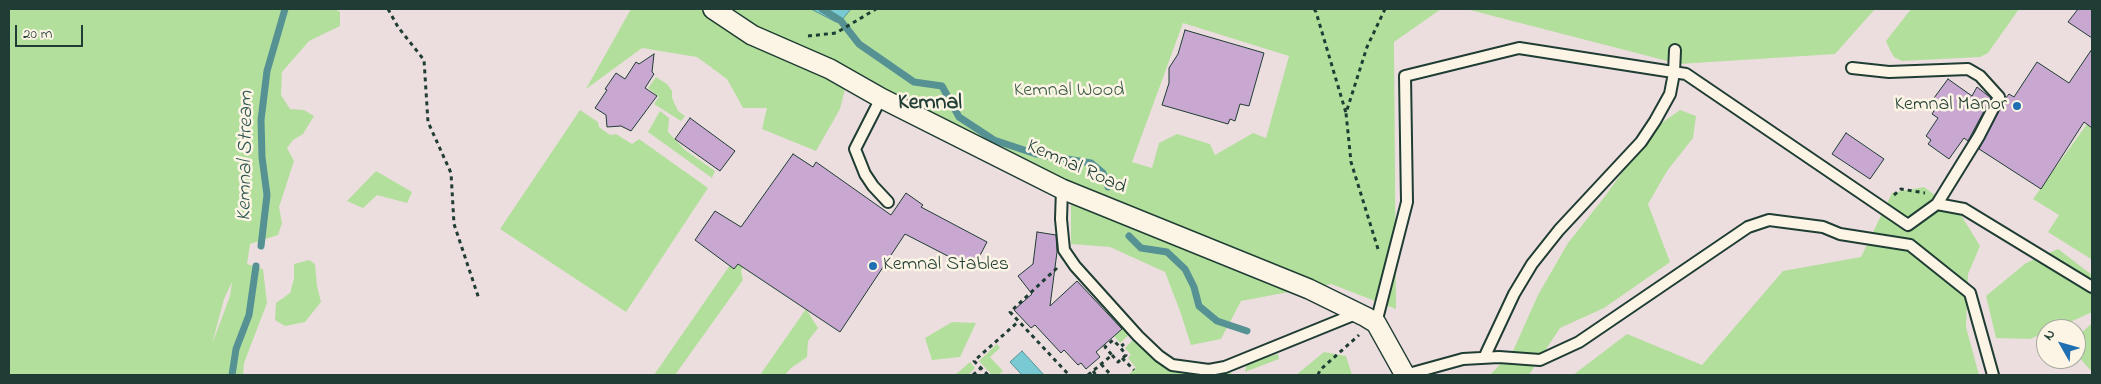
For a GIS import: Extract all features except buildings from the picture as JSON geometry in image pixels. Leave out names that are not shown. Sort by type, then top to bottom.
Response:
[{"type":"street","name":"Kemnal Road","points":[[713,9],[752,35],[830,69],[881,98],[1062,190],[1309,289],[1367,318]]},
{"type":"street","points":[[1367,318],[1405,375]]},
{"type":"lane","points":[[1062,190],[1060,219],[1064,250],[1074,266],[1159,356],[1172,365],[1209,370],[1231,365],[1367,318],[1407,202],[1405,76],[1519,48],[1686,74],[1908,225],[1938,201],[1979,136],[1999,97],[1980,76],[1968,69],[1889,72],[1852,68]]},
{"type":"lane","points":[[1484,358],[1514,294],[1532,264],[1559,230],[1641,142],[1670,94],[1675,50]]},
{"type":"lane","points":[[881,98],[855,149],[865,174],[888,202]]},
{"type":"lane","points":[[1938,201],[1964,208],[2092,287]]},
{"type":"lane","points":[[1405,375],[1463,359],[1540,360],[1579,342],[1748,227],[1770,220],[1823,227],[1840,234],[1910,245],[1970,293],[1993,375]]},
{"type":"path","points":[[388,9],[398,27],[424,60],[428,122],[451,173],[454,224],[479,299]]},
{"type":"path","points":[[836,33],[876,9]]},
{"type":"path","points":[[1314,9],[1346,113],[1351,162],[1378,251]]},
{"type":"path","points":[[1346,113],[1367,46],[1384,9]]},
{"type":"path","points":[[1891,199],[1902,189],[1906,189],[1928,194],[1938,201]]},
{"type":"path","points":[[1069,257],[1010,312],[1069,375]]},
{"type":"path","points":[[1318,375],[1320,370],[1358,337],[1367,318]]},
{"type":"path","points":[[988,375],[974,361],[1019,321]]},
{"type":"path","points":[[1120,347],[1136,333]]},
{"type":"path","points":[[1113,340],[1126,355],[1118,362],[1112,355],[1105,347],[1113,340]]},
{"type":"path","points":[[1088,375],[1112,355]]},
{"type":"path","points":[[1122,358],[1134,370]]},
{"type":"path","points":[[1101,364],[1111,375]]},
{"type":"path","points":[[973,375],[981,368]]},
{"type":"path","points":[[1093,372],[1096,375]]},
{"type":"green space","points":[[9,9],[335,9],[340,12],[340,26],[309,41],[282,72],[281,95],[290,109],[304,110],[314,116],[303,134],[293,140],[287,148],[294,161],[279,207],[282,223],[278,235],[250,244],[247,264],[263,269],[267,303],[244,363],[243,375],[9,375]],"holes":[[[232,282],[230,296],[212,344],[224,299]]]},
{"type":"green space","name":"Kemnal Wood","points":[[631,9],[1441,9],[1394,42],[1396,309],[1331,284],[1241,301],[1221,339],[1191,345],[1165,272],[1110,247],[1071,244],[1071,183],[845,89],[840,109],[816,151],[762,129],[767,108],[743,108],[727,79],[697,57],[642,48],[586,89]],"holes":[[[1183,23],[1289,56],[1266,138],[1253,133],[1215,155],[1210,144],[1177,134],[1159,143],[1152,168],[1132,162]]]},
{"type":"green space","points":[[1466,9],[1875,9],[1835,54],[1679,64]]},
{"type":"green space","points":[[1911,9],[2019,9],[1988,53],[1980,57],[1902,61],[1894,57],[1886,41]]},
{"type":"green space","points":[[656,77],[667,84],[672,91],[672,98],[678,111],[685,116],[681,121],[654,104],[659,97],[648,88]]},
{"type":"green space","points":[[580,110],[598,122],[599,127],[610,135],[616,134],[632,144],[639,139],[708,188],[626,312],[500,229]]},
{"type":"green space","points":[[1680,110],[1696,116],[1693,138],[1667,171],[1648,204],[1670,262],[1604,308],[1560,328],[1529,375],[1490,375],[1513,351],[1538,295],[1568,243],[1606,195],[1653,129]]},
{"type":"green space","points":[[660,111],[669,118],[668,132],[685,150],[715,171],[712,178],[648,132]]},
{"type":"green space","points":[[2087,124],[2092,129],[2091,259],[2048,232],[2059,215],[2033,199]]},
{"type":"green space","points":[[376,171],[412,192],[407,203],[377,195],[363,208],[347,201]]},
{"type":"green space","points":[[1924,187],[1961,215],[1980,246],[1968,274],[1966,327],[1979,375],[1573,375],[1627,334],[1702,365],[1783,271],[1861,257],[1892,193]]},
{"type":"green space","points":[[785,196],[741,271],[743,280],[675,375],[654,375],[730,265],[735,268]]},
{"type":"green space","points":[[2058,249],[2092,275],[2092,312],[2077,319],[2036,319],[2036,336],[2030,339],[1996,338],[1986,296],[2026,263]]},
{"type":"green space","points":[[309,260],[315,264],[321,302],[305,322],[285,326],[275,320],[276,303],[290,293],[294,279],[294,264]]},
{"type":"green space","points":[[1112,308],[1132,332],[1120,343],[1114,336],[1122,328],[1107,313]]},
{"type":"green space","points":[[806,309],[818,328],[808,341],[807,357],[791,368],[785,375],[760,375]]},
{"type":"green space","points":[[952,322],[976,323],[960,357],[932,360],[925,338]]},
{"type":"green space","points":[[2092,323],[2092,372],[2086,365],[2086,329]]},
{"type":"green space","points":[[1135,338],[1164,366],[1185,373],[1207,374],[1227,370],[1233,375],[1128,375],[1136,368],[1128,358],[1131,355],[1125,348]]},
{"type":"green space","points":[[997,344],[1000,348],[990,357],[1003,371],[998,375],[992,375],[979,361]]},
{"type":"green space","points":[[1324,352],[1346,356],[1352,375],[1296,375]]},
{"type":"green space","points":[[1278,354],[1279,359],[1245,372],[1247,363]]},
{"type":"green space","points":[[970,362],[975,368],[968,375],[955,375]]},
{"type":"water","points":[[811,9],[851,9],[841,21],[836,22]]},
{"type":"water","points":[[1022,351],[1044,375],[1022,375],[1010,362]]},
{"type":"waterway","name":"Kemnal Stream","points":[[261,246],[267,195],[262,157],[261,120],[267,71],[285,9]]},
{"type":"waterway","points":[[822,9],[841,21],[859,44],[914,82],[942,86],[959,117],[994,140],[1036,154],[1091,163],[1103,173],[1108,187]]},
{"type":"waterway","points":[[1129,236],[1141,248],[1167,252],[1185,269],[1194,287],[1199,306],[1217,321],[1247,331]]},
{"type":"waterway","name":"Kemnal Stream","points":[[232,375],[236,349],[249,315],[256,266]]},
{"type":"place","name":"Kemnal Manor","points":[[2017,106]]},
{"type":"place","name":"Kemnal Stables","points":[[873,266]]},
{"type":"district","name":"Kemnal","points":[[930,104]]}]
